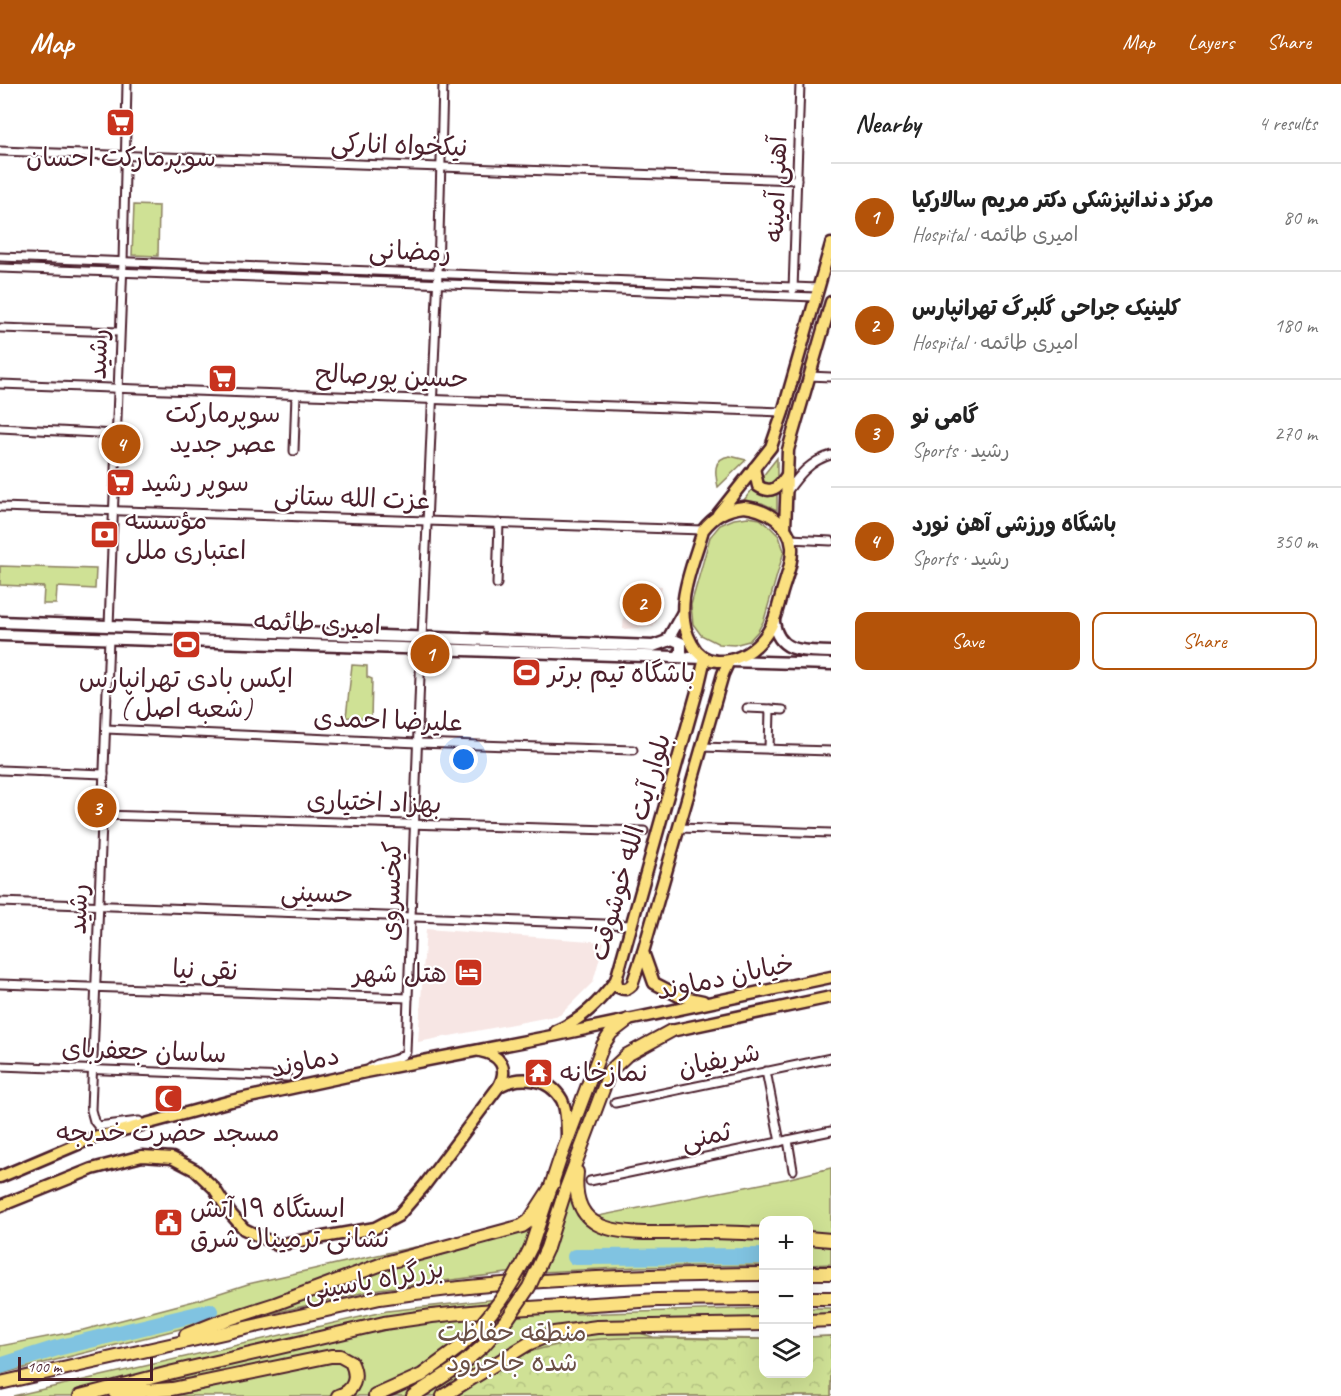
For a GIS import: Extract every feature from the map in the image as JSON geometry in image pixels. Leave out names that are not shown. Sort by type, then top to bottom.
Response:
[{"type":"highway","points":[[375,1396],[423,1375],[460,1347],[498,1305],[517,1278],[531,1246],[603,1045],[611,1033],[628,1020]]},
{"type":"highway","points":[[413,1396],[462,1364],[483,1346],[508,1318],[529,1287],[547,1248],[610,1071],[627,1055],[671,1031]]},
{"type":"highway","points":[[580,1151],[576,1186],[580,1204],[588,1217],[603,1227],[633,1232],[759,1234]]},
{"type":"highway","points":[[158,1347],[216,1323],[275,1304],[385,1263],[522,1226],[529,1221],[553,1184]]},
{"type":"highway","points":[[813,1238],[831,1240]]},
{"type":"highway","points":[[813,1273],[831,1273]]},
{"type":"highway","name":"بزرگراه یاسینی","points":[[0,1383],[380,1298],[442,1289],[544,1280],[759,1274]]},
{"type":"highway","points":[[813,1298],[831,1298]]},
{"type":"highway","name":"بزرگراه یاسینی","points":[[82,1396],[173,1372],[384,1323],[432,1316],[657,1300],[759,1299]]},
{"type":"highway","points":[[813,1322],[831,1320]]},
{"type":"highway","points":[[443,1396],[528,1344],[554,1334],[597,1327],[759,1324]]},
{"type":"highway","points":[[82,1396],[172,1389],[331,1356],[347,1358],[351,1362],[355,1375],[353,1387],[345,1394],[338,1396]]},
{"type":"main road","points":[[831,244],[771,447],[703,530],[683,598],[682,614],[688,638],[694,648],[705,658],[720,661],[831,664]]},
{"type":"main road","points":[[729,660],[747,654],[767,634],[774,622],[792,556],[788,534],[788,450],[831,302]]},
{"type":"main road","points":[[754,468],[758,486],[765,491],[773,490],[787,475]]},
{"type":"main road","points":[[716,516],[729,509],[751,507],[772,516],[788,534]]},
{"type":"main road","points":[[667,641],[682,614]]},
{"type":"main road","name":"امیری طائمه","points":[[0,622],[705,658]]},
{"type":"main road","points":[[774,622],[778,638],[787,646],[797,650],[831,652]]},
{"type":"main road","points":[[109,626],[109,638]]},
{"type":"main road","name":"امیری طائمه","points":[[0,634],[422,644],[653,646],[667,641]]},
{"type":"main road","points":[[667,641],[672,639],[681,643],[681,653],[677,657]]},
{"type":"main road","name":"بلوار آیت الله خوشوقت","points":[[532,1040],[563,1028],[585,1014],[601,1000],[616,980],[705,658]]},
{"type":"main road","name":"بلوار آیت الله خوشوقت","points":[[709,1002],[679,996],[654,983],[643,952],[723,674],[729,660]]},
{"type":"main road","points":[[616,980],[618,987],[623,990],[632,985],[643,952]]},
{"type":"main road","name":"خیابان دماوند","points":[[628,1020],[831,977]]},
{"type":"main road","name":"خیابان دماوند","points":[[671,1031],[831,997]]},
{"type":"main road","name":"دماوند","points":[[0,1177],[90,1139],[231,1101],[628,1020]]},
{"type":"main road","points":[[0,1206],[92,1169],[142,1156],[172,1158],[195,1170],[214,1188],[230,1214],[244,1229],[277,1245],[375,1228],[398,1216],[424,1186],[499,1086],[504,1075],[502,1065],[493,1056],[476,1050]]},
{"type":"main road","points":[[499,1086],[514,1079],[529,1080],[548,1085],[557,1093],[565,1108],[567,1131],[560,1160]]},
{"type":"street","name":"رشید","points":[[109,626],[123,273],[127,84]]},
{"type":"street","name":"کیخسروی","points":[[366,1072],[375,1064],[406,1054],[431,398],[438,273],[443,84]]},
{"type":"street","name":"آهنی آمینه","points":[[793,295],[800,84]]},
{"type":"street","name":"نیکخواه انارکی","points":[[0,151],[797,180]]},
{"type":"street","name":"رمضانی","points":[[0,257],[793,286],[817,292]]},
{"type":"street","name":"رمضانی","points":[[0,268],[793,295],[817,292]]},
{"type":"street","points":[[546,287],[547,276]]},
{"type":"street","points":[[0,328],[119,332]]},
{"type":"street","points":[[808,376],[831,377]]},
{"type":"street","name":"حسین پورصالح","points":[[0,384],[783,412]]},
{"type":"street","points":[[294,451],[296,394]]},
{"type":"street","points":[[0,428],[116,434]]},
{"type":"street","points":[[787,492],[807,468],[821,458],[831,455]]},
{"type":"street","name":"عزت الله ستانی","points":[[0,507],[703,530]]},
{"type":"street","points":[[497,584],[499,523]]},
{"type":"street","points":[[788,534],[831,541]]},
{"type":"street","name":"رشید","points":[[109,638],[91,1110],[98,1126],[138,1121],[151,1122]]},
{"type":"street","points":[[747,708],[783,710]]},
{"type":"street","points":[[769,749],[770,709]]},
{"type":"street","name":"علیرضا احمدی","points":[[106,729],[633,750]]},
{"type":"street","points":[[702,747],[831,751]]},
{"type":"street","points":[[0,770],[104,774]]},
{"type":"street","name":"بهزاد اختیاری","points":[[102,815],[644,831]]},
{"type":"street","points":[[679,828],[831,832]]},
{"type":"street","name":"حسینی","points":[[0,902],[632,925]]},
{"type":"street","name":"نقی نیا","points":[[0,984],[408,998]]},
{"type":"street","name":"شریفیان","points":[[615,1103],[831,1058]]},
{"type":"street","name":"ساسان جعفربای","points":[[0,1066],[287,1077]]},
{"type":"street","points":[[766,1071],[780,1142]]},
{"type":"street","name":"ثمنی","points":[[590,1181],[831,1131]]},
{"type":"street","points":[[788,1140],[793,1170]]},
{"type":"shaded area","points":[[626,584],[662,586],[657,620],[653,627],[623,629]]},
{"type":"shaded area","points":[[426,929],[604,942],[593,982],[560,1015],[418,1042]]},
{"type":"green space","points":[[134,205],[159,206],[158,256],[132,255]]},
{"type":"green space","points":[[730,456],[746,460],[718,487],[716,467],[720,460]]},
{"type":"green space","points":[[777,458],[777,510],[762,503],[744,500]]},
{"type":"green space","points":[[748,517],[760,519],[770,527],[779,536],[784,551],[764,620],[758,631],[749,641],[734,645],[719,644],[701,635],[693,624],[691,605],[710,537],[720,525],[734,519]]},
{"type":"green space","points":[[0,566],[96,569],[95,589],[57,587],[56,604],[43,604],[44,587],[0,585]]},
{"type":"green space","points":[[352,665],[367,666],[367,677],[372,679],[371,719],[346,717]]},
{"type":"green space","points":[[831,1168],[831,1238],[813,1236],[813,1216],[759,1216],[759,1231],[612,1227],[593,1217]]},
{"type":"green space","points":[[575,1176],[574,1192],[596,1228],[759,1237],[759,1265],[639,1267],[541,1272]]},
{"type":"green space","points":[[540,1209],[515,1272],[379,1289],[221,1325],[363,1274],[464,1245],[520,1233]]},
{"type":"green space","points":[[464,1239],[212,1321],[0,1374],[0,1346],[83,1330],[198,1300],[248,1284],[410,1248]]},
{"type":"green space","points":[[813,1242],[831,1244],[831,1264],[813,1265]]},
{"type":"green space","name":"منطقه حفاظت شده جاجرود","points":[[516,1297],[577,1314],[759,1308],[759,1320],[611,1324],[653,1337],[759,1339],[759,1378],[813,1378],[813,1337],[831,1336],[831,1396],[13,1396],[387,1311]]},
{"type":"green space","points":[[813,1308],[831,1308],[831,1316],[813,1318]]},
{"type":"green space","points":[[831,1336],[831,1396],[451,1396],[513,1358],[543,1348],[605,1339],[759,1339],[759,1378],[813,1378],[813,1337]]},
{"type":"waterway","points":[[575,1257],[759,1256]]},
{"type":"waterway","points":[[0,1366],[57,1348],[210,1311]]},
{"type":"place","name":"سوپرمارکت احسان","points":[[121,123]]},
{"type":"place","name":"سوپرمارکت عصر جدید","points":[[223,379]]},
{"type":"place","name":"باشگاه ورزشی آهن نورد","points":[[121,444]]},
{"type":"place","name":"سوپر رشید","points":[[120,482]]},
{"type":"place","name":"مؤسسه اعتباری ملل","points":[[104,535]]},
{"type":"place","name":"کلینیک جراحی گلبرگ تهرانپارس","points":[[642,603]]},
{"type":"place","name":"ایکس بادی تهرانپارس ( شعبه اصل)","points":[[186,644]]},
{"type":"place","name":"مرکز دندانپزشکی دکتر مریم سالارکیا","points":[[430,654]]},
{"type":"place","name":"باشگاه تیم برتر","points":[[527,673]]},
{"type":"place","name":"گامی نو","points":[[97,808]]},
{"type":"place","name":"هتل شهر","points":[[468,973]]},
{"type":"place","name":"نمازخانه","points":[[539,1072]]},
{"type":"place","name":"مسجد حضرت خدیجه","points":[[168,1098]]},
{"type":"place","name":"ایستگاه ۱۹ آتش نشانی ترمینال شرق","points":[[169,1223]]}]
